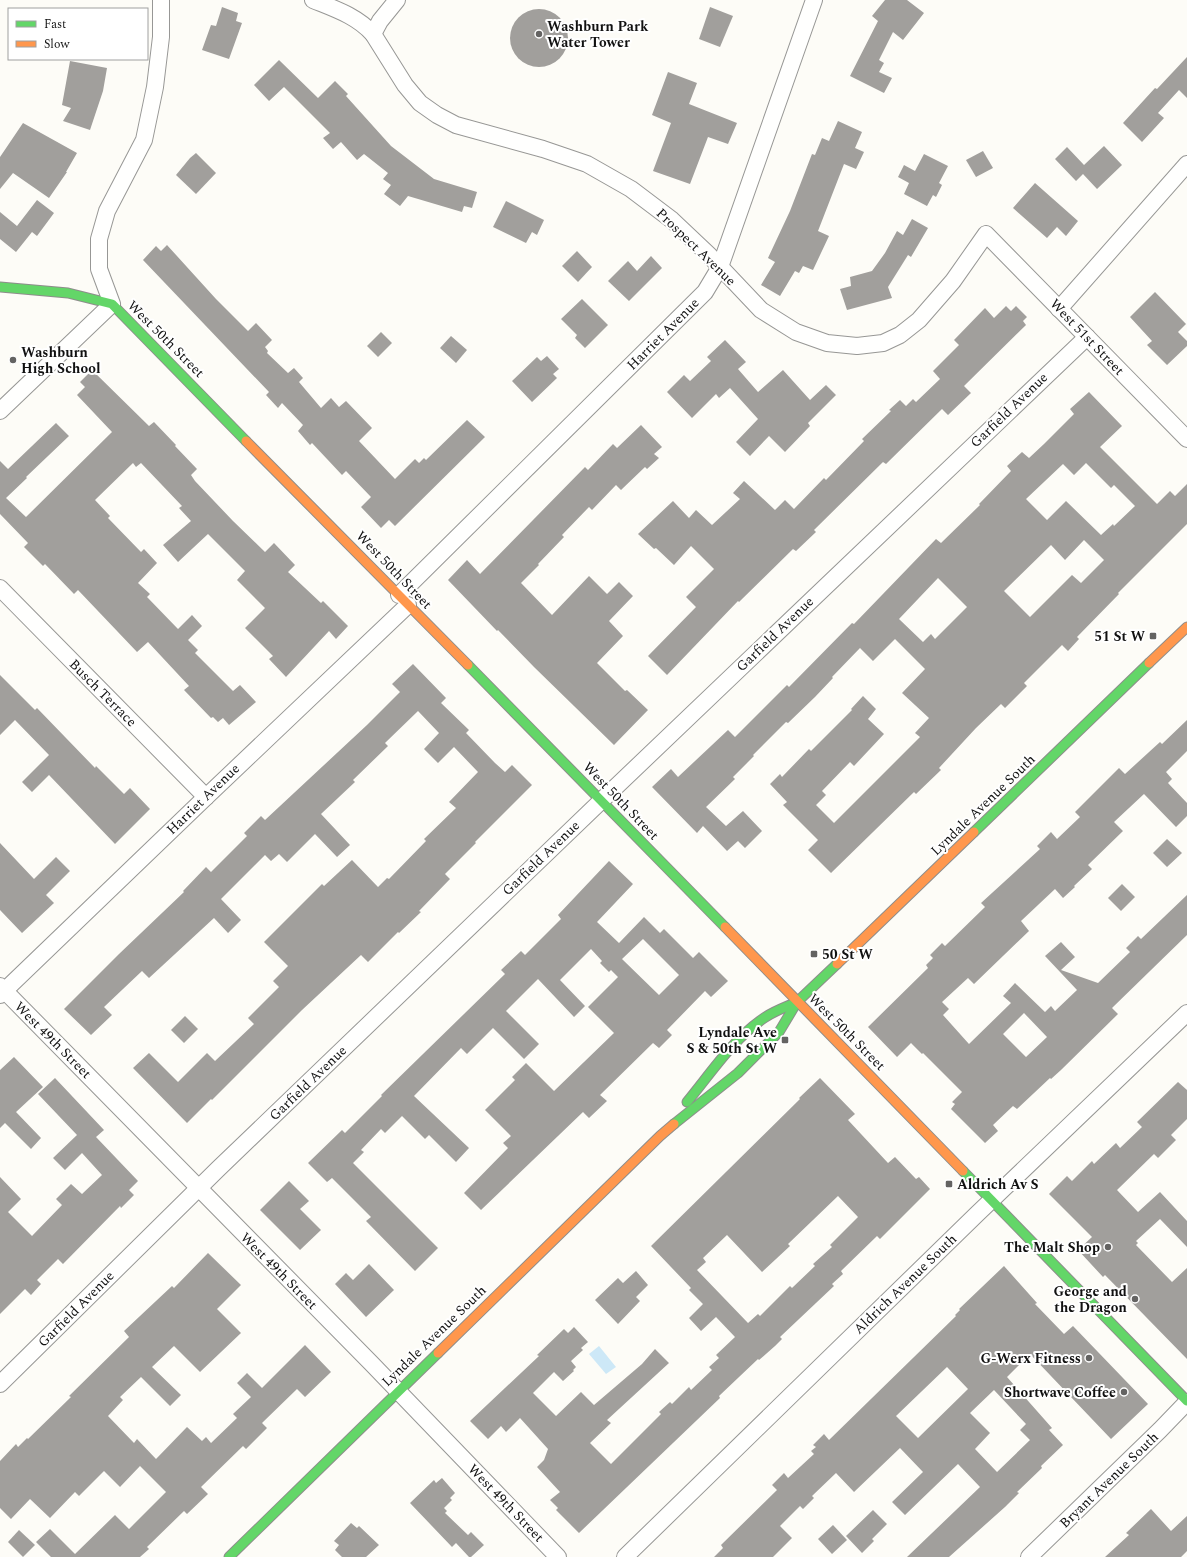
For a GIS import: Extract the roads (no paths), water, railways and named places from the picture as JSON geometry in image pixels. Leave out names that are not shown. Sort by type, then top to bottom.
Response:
[{"type":"main road","name":"West 50th Street","points":[[0,287],[68,293],[112,304],[797,1002],[817,1020],[1187,1401]]},
{"type":"main road","name":"Lyndale Avenue South","points":[[229,1557],[660,1136],[743,1068],[779,1032],[797,1002],[1187,627]]},
{"type":"main road","name":"Lyndale Avenue South","points":[[660,1136],[733,1046],[764,1017],[797,1002]]},
{"type":"street","points":[[0,411],[112,304],[99,269],[99,239],[107,211],[144,140],[155,87],[161,37],[161,0]]},
{"type":"street","name":"Prospect Avenue","points":[[313,0],[354,18],[367,27],[405,85],[420,103],[436,115],[456,125],[543,149],[587,164],[631,189],[672,220],[761,310],[796,332],[827,343],[857,346],[876,344],[883,343],[900,334],[919,320],[953,281],[986,234]]},
{"type":"street","points":[[373,34],[380,21],[397,0]]},
{"type":"street","name":"Harriet Avenue","points":[[2,990],[206,797],[403,600],[705,292],[720,267],[814,0]]},
{"type":"street","points":[[1059,309],[1187,164]]},
{"type":"street","name":"West 51st Street","points":[[986,234],[1187,439]]},
{"type":"street","name":"Garfield Avenue","points":[[0,1384],[198,1188],[1087,337]]},
{"type":"street","name":"Busch Terrace","points":[[0,588],[206,797]]},
{"type":"street","name":"West 49th Street","points":[[2,990],[198,1188],[558,1557]]},
{"type":"street","name":"Aldrich Avenue South","points":[[625,1557],[992,1199],[1187,1013]]},
{"type":"street","name":"Bryant Avenue South","points":[[1029,1557],[1160,1430],[1187,1401]]},
{"type":"water","points":[[599,1346],[616,1367],[606,1374],[589,1354]]},
{"type":"place","name":"Washburn Park Water Tower","points":[[539,34]]},
{"type":"place","name":"Washburn High School","points":[[13,360]]},
{"type":"place","name":"51 St W","points":[[1153,636]]},
{"type":"place","name":"50 St W","points":[[814,954]]},
{"type":"place","name":"Lyndale Ave S & 50th St W","points":[[785,1040]]},
{"type":"place","name":"Aldrich Av S","points":[[949,1184]]},
{"type":"place","name":"The Malt Shop","points":[[1108,1247]]},
{"type":"place","name":"George and the Dragon","points":[[1135,1299]]},
{"type":"place","name":"G-Werx Fitness","points":[[1089,1358]]},
{"type":"place","name":"Shortwave Coffee","points":[[1124,1392]]}]
